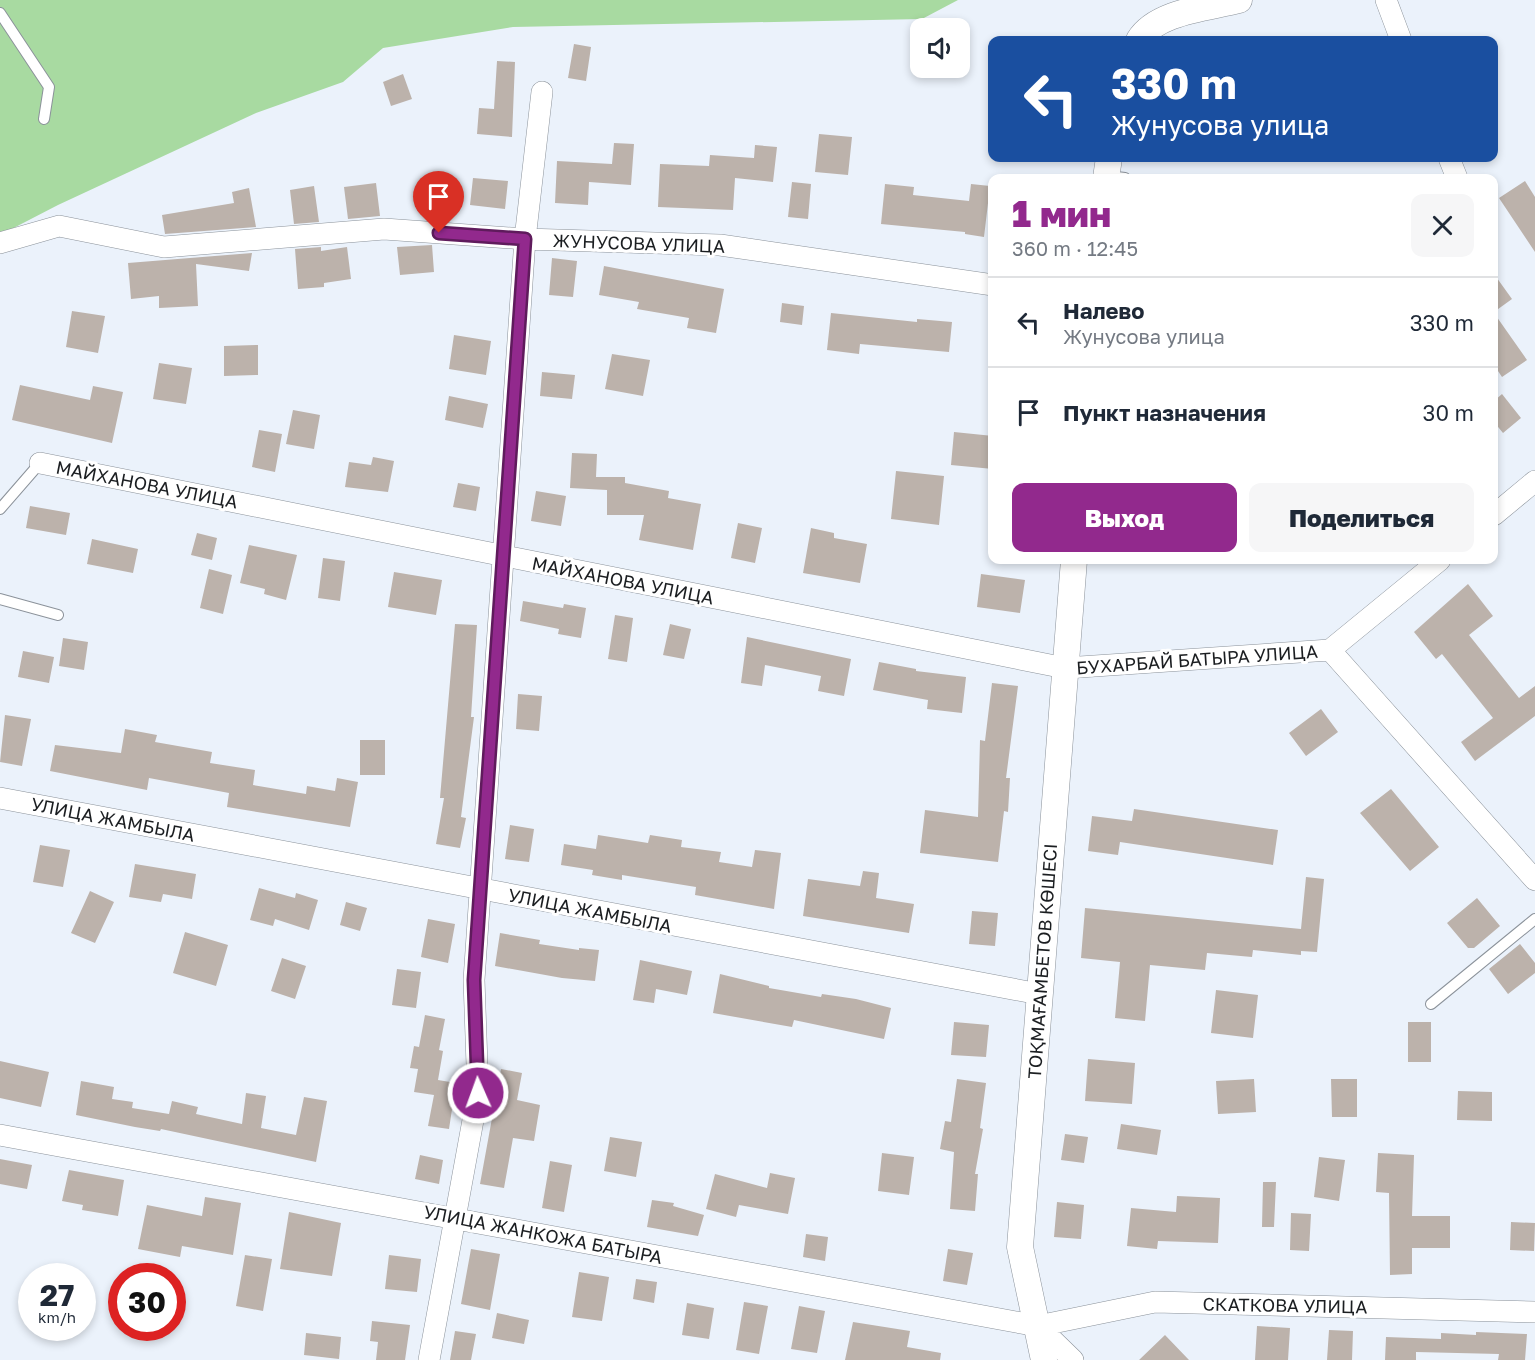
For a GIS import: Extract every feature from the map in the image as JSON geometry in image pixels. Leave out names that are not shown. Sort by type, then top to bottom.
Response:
[{"type":"street","points":[[1142,36],[1167,18],[1239,0]]},
{"type":"street","points":[[1386,0],[1400,36]]},
{"type":"street","points":[[429,1360],[478,1093],[474,980],[525,239],[542,92]]},
{"type":"street","name":"ЖУНУСОВА УЛИЦА","points":[[0,243],[59,226],[164,247],[384,229],[525,239],[720,245],[988,284]]},
{"type":"street","name":"МАЙХАНОВА УЛИЦА","points":[[40,463],[1065,668]]},
{"type":"street","points":[[1498,512],[1535,481]]},
{"type":"street","name":"ТОҚМАҒАМБЕТОВ КӨШЕСІ","points":[[1044,1360],[1020,1247],[1074,564]]},
{"type":"street","name":"БУХАРБАЙ БАТЫРА УЛИЦА","points":[[1065,668],[1330,650],[1435,564]]},
{"type":"street","points":[[1330,650],[1535,880]]},
{"type":"street","name":"УЛИЦА ЖАМБЫЛА","points":[[0,798],[1039,994]]},
{"type":"street","name":"УЛИЦА ЖАНКОЖА БАТЫРА","points":[[0,1135],[456,1217],[1038,1326]]},
{"type":"street","name":"СКАТКОВА УЛИЦА","points":[[1038,1326],[1155,1302],[1535,1312]]},
{"type":"street","points":[[1038,1326],[1073,1360]]},
{"type":"lane","points":[[0,13],[49,87],[44,119]]},
{"type":"lane","points":[[0,508],[40,463]]},
{"type":"lane","points":[[0,598],[58,615]]},
{"type":"lane","points":[[1431,1004],[1535,919]]},
{"type":"green space","points":[[0,0],[958,0],[924,18],[910,19],[513,27],[383,48],[343,82],[256,113],[58,205],[0,235]]},
{"type":"building","points":[[574,44],[591,47],[586,81],[568,78]]},
{"type":"building","points":[[497,61],[515,62],[512,137],[477,134],[479,108],[494,109]]},
{"type":"building","points":[[403,74],[412,99],[391,106],[383,82]]},
{"type":"building","points":[[819,134],[852,137],[848,175],[815,172]]},
{"type":"building","points":[[614,143],[634,144],[631,185],[589,182],[588,205],[555,203],[557,161],[612,164]]},
{"type":"building","points":[[755,145],[777,147],[773,182],[735,178],[733,210],[658,207],[660,164],[709,166],[710,155],[754,158]]},
{"type":"building","points":[[473,178],[508,181],[505,209],[470,205]]},
{"type":"building","points":[[1525,181],[1535,197],[1535,252],[1499,198]]},
{"type":"building","points":[[792,182],[811,184],[808,219],[788,217]]},
{"type":"building","points":[[376,183],[380,216],[348,219],[344,187]]},
{"type":"building","points":[[885,184],[914,187],[913,195],[969,201],[971,184],[988,186],[984,237],[965,234],[965,232],[881,224]]},
{"type":"building","points":[[314,186],[319,222],[294,224],[290,190]]},
{"type":"building","points":[[249,188],[256,227],[165,234],[162,215],[234,203],[232,192]]},
{"type":"building","points":[[432,245],[434,272],[400,275],[397,247]]},
{"type":"building","points":[[321,247],[321,251],[347,247],[351,279],[324,283],[324,287],[298,289],[295,249]]},
{"type":"building","points":[[252,253],[249,271],[196,264],[198,306],[159,308],[159,296],[131,299],[128,263]]},
{"type":"building","points":[[552,258],[577,261],[573,297],[549,295]]},
{"type":"building","points":[[604,266],[724,289],[716,333],[687,328],[689,318],[637,309],[639,302],[599,295]]},
{"type":"building","points":[[1498,280],[1512,299],[1498,309]]},
{"type":"building","points":[[782,303],[804,306],[802,325],[780,322]]},
{"type":"building","points":[[72,311],[105,316],[98,353],[66,347]]},
{"type":"building","points":[[831,313],[917,322],[917,319],[952,322],[949,352],[860,344],[859,354],[827,350]]},
{"type":"building","points":[[1498,319],[1527,360],[1502,377],[1498,371]]},
{"type":"building","points":[[454,335],[491,341],[486,375],[449,369]]},
{"type":"building","points":[[258,345],[258,375],[224,376],[224,346]]},
{"type":"building","points":[[612,354],[650,360],[643,396],[605,389]]},
{"type":"building","points":[[159,363],[192,368],[186,404],[153,399]]},
{"type":"building","points":[[542,372],[575,375],[572,399],[540,396]]},
{"type":"building","points":[[20,385],[90,400],[93,386],[123,392],[112,443],[12,420]]},
{"type":"building","points":[[1502,394],[1521,418],[1503,433],[1498,427],[1498,398]]},
{"type":"building","points":[[449,396],[488,404],[483,428],[445,420]]},
{"type":"building","points":[[293,410],[320,415],[314,449],[286,444]]},
{"type":"building","points":[[259,430],[282,434],[275,472],[252,467]]},
{"type":"building","points":[[954,432],[988,435],[988,469],[951,465]]},
{"type":"building","points":[[572,453],[597,454],[596,477],[625,477],[625,483],[669,491],[668,498],[701,504],[693,550],[639,540],[644,515],[607,515],[607,490],[570,488]]},
{"type":"building","points":[[373,457],[394,461],[388,492],[345,487],[349,462],[371,465]]},
{"type":"building","points":[[896,471],[944,476],[939,525],[891,519]]},
{"type":"building","points":[[458,483],[480,487],[476,511],[453,507]]},
{"type":"building","points":[[536,491],[566,496],[561,526],[531,521]]},
{"type":"building","points":[[30,506],[70,513],[66,535],[26,528]]},
{"type":"building","points":[[738,523],[762,528],[755,563],[731,558]]},
{"type":"building","points":[[811,528],[834,533],[834,538],[867,544],[860,583],[803,573]]},
{"type":"building","points":[[197,533],[217,538],[212,560],[191,555]]},
{"type":"building","points":[[92,539],[138,549],[133,573],[87,564]]},
{"type":"building","points":[[249,545],[297,555],[286,600],[264,594],[265,589],[240,583]]},
{"type":"building","points":[[323,558],[345,561],[340,601],[318,598]]},
{"type":"building","points":[[209,569],[232,575],[223,614],[200,608]]},
{"type":"building","points":[[394,572],[442,580],[436,615],[388,607]]},
{"type":"building","points":[[981,574],[1025,580],[1020,613],[977,607]]},
{"type":"building","points":[[1468,584],[1493,616],[1469,635],[1519,698],[1535,686],[1535,716],[1475,761],[1461,742],[1493,718],[1442,654],[1436,659],[1414,632]]},
{"type":"building","points":[[523,601],[563,608],[564,604],[586,608],[581,638],[558,634],[559,629],[520,621]]},
{"type":"building","points":[[615,615],[633,618],[627,662],[608,659]]},
{"type":"building","points":[[455,624],[477,625],[471,717],[474,717],[461,817],[466,818],[460,848],[436,844],[444,798],[440,798]]},
{"type":"building","points":[[670,624],[691,629],[684,659],[663,655]]},
{"type":"building","points":[[747,637],[851,659],[844,696],[818,691],[821,676],[765,665],[762,686],[741,683]]},
{"type":"building","points":[[63,638],[88,642],[84,670],[59,666]]},
{"type":"building","points":[[23,651],[54,657],[49,683],[18,677]]},
{"type":"building","points":[[879,662],[916,669],[916,671],[966,677],[962,713],[927,709],[928,700],[873,690]]},
{"type":"building","points":[[992,683],[1018,686],[1006,778],[1010,778],[1008,812],[1004,811],[998,862],[920,853],[925,810],[978,817],[980,740],[985,741]]},
{"type":"building","points":[[518,694],[542,696],[539,731],[516,729]]},
{"type":"building","points":[[1321,709],[1338,732],[1306,756],[1289,733]]},
{"type":"building","points":[[5,715],[31,719],[22,766],[0,762]]},
{"type":"building","points":[[125,729],[157,735],[155,742],[212,752],[210,763],[255,770],[253,785],[306,794],[307,786],[335,791],[337,778],[358,782],[350,827],[227,807],[229,793],[149,778],[147,790],[50,771],[55,745],[121,753]]},
{"type":"building","points":[[360,740],[385,740],[385,775],[360,775]]},
{"type":"building","points":[[1391,789],[1439,847],[1410,871],[1360,813]]},
{"type":"building","points":[[1134,809],[1278,830],[1273,865],[1120,842],[1118,855],[1088,851],[1092,816],[1132,821]]},
{"type":"building","points":[[510,825],[534,829],[529,862],[505,859]]},
{"type":"building","points":[[598,835],[648,843],[650,835],[682,840],[681,847],[721,852],[719,862],[752,867],[755,850],[781,853],[774,909],[695,895],[696,887],[622,875],[622,880],[592,875],[593,870],[561,865],[564,844],[596,849]]},
{"type":"building","points":[[40,845],[70,850],[63,887],[33,882]]},
{"type":"building","points":[[135,864],[196,874],[192,899],[163,894],[161,902],[129,897]]},
{"type":"building","points":[[863,871],[879,873],[876,898],[914,904],[909,933],[803,916],[808,879],[860,886]]},
{"type":"building","points":[[1306,877],[1324,879],[1317,952],[1301,951],[1301,955],[1253,950],[1252,957],[1207,953],[1205,970],[1150,965],[1145,1021],[1115,1018],[1120,962],[1081,958],[1085,908],[1301,929]]},
{"type":"building","points":[[259,888],[295,898],[296,893],[318,900],[309,930],[275,919],[273,926],[250,920]]},
{"type":"building","points":[[90,891],[114,902],[95,943],[71,933]]},
{"type":"building","points":[[1477,898],[1500,926],[1474,948],[1468,948],[1447,923]]},
{"type":"building","points":[[346,902],[367,908],[360,931],[340,925]]},
{"type":"building","points":[[972,911],[998,913],[995,946],[969,944]]},
{"type":"building","points":[[428,919],[455,924],[448,963],[421,957]]},
{"type":"building","points":[[185,932],[228,945],[216,986],[173,973]]},
{"type":"building","points":[[500,933],[540,940],[539,944],[579,950],[579,948],[599,950],[595,981],[562,978],[495,966]]},
{"type":"building","points":[[1520,944],[1535,963],[1535,973],[1508,994],[1489,969]]},
{"type":"building","points":[[282,958],[306,966],[295,999],[271,991]]},
{"type":"building","points":[[640,960],[692,971],[687,995],[656,989],[654,1003],[633,1000]]},
{"type":"building","points":[[397,969],[421,972],[416,1008],[392,1005]]},
{"type":"building","points":[[720,974],[769,986],[769,988],[821,997],[822,994],[856,999],[891,1008],[884,1039],[794,1020],[792,1027],[713,1013]]},
{"type":"building","points":[[1216,990],[1258,995],[1253,1038],[1211,1033]]},
{"type":"building","points":[[425,1015],[445,1019],[439,1050],[443,1051],[438,1080],[456,1083],[449,1129],[428,1126],[434,1095],[414,1092],[418,1069],[410,1068],[414,1046],[419,1047]]},
{"type":"building","points":[[954,1022],[989,1025],[986,1057],[951,1055]]},
{"type":"building","points":[[1408,1022],[1431,1022],[1431,1062],[1408,1062]]},
{"type":"building","points":[[1088,1059],[1135,1063],[1132,1104],[1085,1101]]},
{"type":"building","points":[[0,1061],[49,1072],[41,1107],[0,1098]]},
{"type":"building","points":[[501,1069],[522,1073],[517,1100],[540,1105],[534,1141],[513,1138],[504,1188],[480,1184]]},
{"type":"building","points":[[957,1079],[986,1083],[980,1128],[983,1129],[975,1174],[978,1174],[975,1211],[950,1209],[954,1152],[940,1149],[945,1121],[951,1122]]},
{"type":"building","points":[[1254,1079],[1256,1112],[1218,1114],[1216,1081]]},
{"type":"building","points":[[1331,1079],[1357,1079],[1357,1117],[1332,1117]]},
{"type":"building","points":[[81,1081],[114,1087],[112,1099],[133,1102],[132,1108],[169,1114],[172,1101],[198,1107],[196,1114],[242,1124],[246,1093],[266,1096],[261,1128],[296,1135],[304,1097],[327,1101],[316,1162],[161,1129],[160,1131],[135,1127],[76,1115]]},
{"type":"building","points":[[1458,1091],[1492,1092],[1492,1121],[1457,1120]]},
{"type":"building","points":[[1121,1124],[1161,1130],[1157,1155],[1117,1149]]},
{"type":"building","points":[[1065,1134],[1088,1137],[1084,1163],[1061,1160]]},
{"type":"building","points":[[610,1137],[642,1142],[636,1177],[604,1171]]},
{"type":"building","points":[[882,1153],[914,1157],[909,1195],[878,1191]]},
{"type":"building","points":[[1378,1153],[1414,1155],[1412,1216],[1450,1216],[1450,1248],[1412,1248],[1412,1274],[1390,1275],[1389,1193],[1376,1192]]},
{"type":"building","points":[[420,1155],[443,1160],[439,1184],[415,1179]]},
{"type":"building","points":[[1319,1157],[1345,1160],[1339,1201],[1314,1197]]},
{"type":"building","points":[[0,1159],[32,1165],[27,1189],[0,1184]]},
{"type":"building","points":[[550,1161],[572,1165],[564,1212],[542,1208]]},
{"type":"building","points":[[69,1170],[124,1180],[118,1216],[82,1210],[83,1205],[62,1201]]},
{"type":"building","points":[[770,1173],[795,1178],[788,1214],[739,1205],[736,1217],[706,1209],[715,1174],[767,1188]]},
{"type":"building","points":[[1263,1182],[1276,1182],[1274,1227],[1262,1227]]},
{"type":"building","points":[[1177,1196],[1220,1198],[1218,1243],[1158,1241],[1157,1249],[1127,1246],[1131,1208],[1176,1212]]},
{"type":"building","points":[[205,1197],[241,1203],[233,1255],[182,1246],[180,1257],[138,1249],[147,1205],[202,1216]]},
{"type":"building","points":[[652,1200],[674,1203],[673,1206],[704,1215],[698,1236],[647,1227]]},
{"type":"building","points":[[1057,1202],[1084,1205],[1081,1239],[1054,1237]]},
{"type":"building","points":[[289,1212],[341,1223],[332,1276],[280,1269]]},
{"type":"building","points":[[1291,1213],[1311,1214],[1309,1251],[1290,1250]]},
{"type":"building","points":[[1511,1222],[1535,1223],[1534,1251],[1510,1250]]},
{"type":"building","points":[[806,1234],[828,1237],[825,1261],[803,1257]]},
{"type":"building","points":[[471,1249],[500,1254],[490,1310],[461,1304]]},
{"type":"building","points":[[948,1249],[973,1253],[967,1285],[943,1281]]},
{"type":"building","points":[[245,1255],[272,1259],[263,1311],[236,1306]]},
{"type":"building","points":[[389,1255],[421,1259],[417,1292],[385,1289]]},
{"type":"building","points":[[579,1272],[609,1277],[602,1321],[572,1317]]},
{"type":"building","points":[[636,1279],[657,1282],[654,1303],[633,1299]]},
{"type":"building","points":[[744,1302],[768,1306],[759,1354],[736,1350]]},
{"type":"building","points":[[687,1303],[714,1308],[709,1339],[682,1335]]},
{"type":"building","points":[[799,1306],[825,1311],[817,1353],[791,1349]]},
{"type":"building","points":[[497,1313],[529,1320],[524,1344],[492,1338]]},
{"type":"building","points":[[372,1321],[410,1325],[405,1360],[376,1360],[378,1342],[370,1341]]},
{"type":"building","points":[[853,1322],[910,1331],[907,1347],[941,1353],[940,1360],[845,1360]]},
{"type":"building","points":[[1257,1326],[1290,1328],[1288,1360],[1255,1360]]},
{"type":"building","points":[[1329,1330],[1353,1331],[1352,1360],[1327,1360]]},
{"type":"building","points":[[455,1331],[476,1334],[471,1360],[450,1360]]},
{"type":"building","points":[[1476,1332],[1527,1334],[1525,1360],[1498,1360],[1499,1354],[1416,1352],[1416,1360],[1385,1360],[1386,1337],[1441,1339],[1441,1333],[1476,1335]]},
{"type":"building","points":[[306,1333],[341,1337],[339,1359],[304,1355]]},
{"type":"building","points":[[1165,1335],[1189,1360],[1139,1360]]},
{"type":"route","points":[[439,233],[525,239],[474,980],[478,1093]]}]
